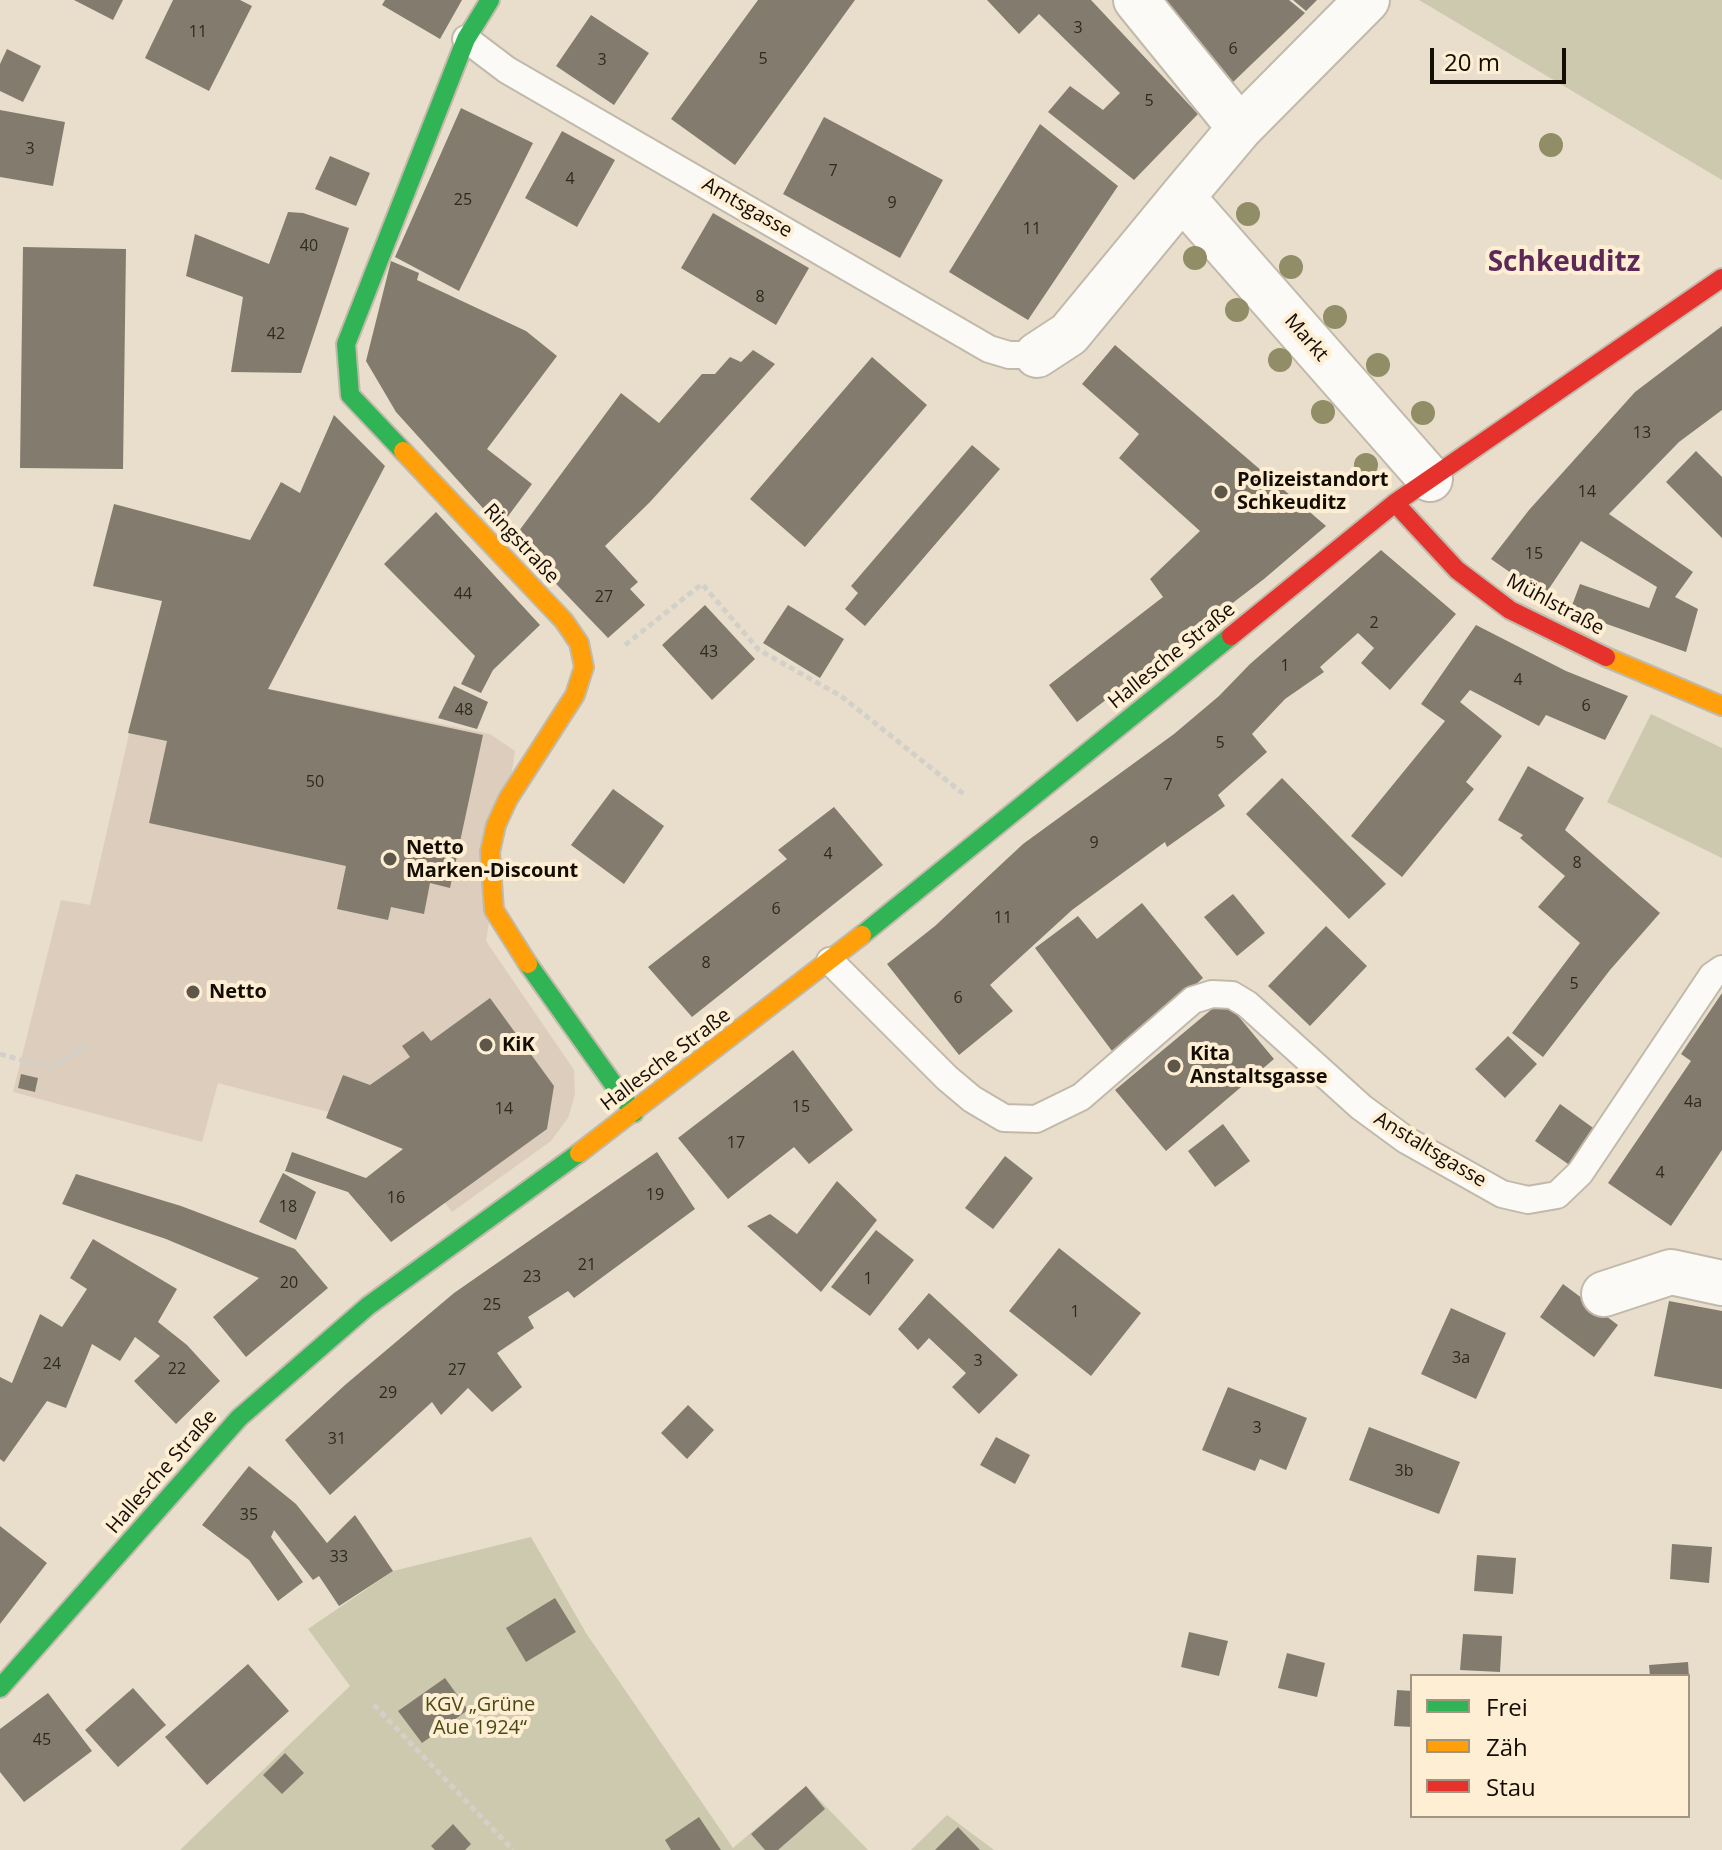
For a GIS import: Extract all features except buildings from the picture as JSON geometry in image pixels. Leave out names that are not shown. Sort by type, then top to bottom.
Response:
[{"type":"street","name":"Ringstraße","points":[[490,0],[466,39],[346,344],[350,395],[564,621],[579,643],[582,658]]},
{"type":"street","points":[[1136,0],[1240,128]]},
{"type":"street","points":[[1037,355],[1069,334],[1240,128],[1367,0]]},
{"type":"street","name":"Markt","points":[[1182,197],[1413,491]]},
{"type":"street","points":[[1413,491],[1722,278]]},
{"type":"street","name":"Mühlstraße","points":[[1413,491],[1457,570],[1510,610],[1576,644],[1722,706]]},
{"type":"street","name":"Hallesche Straße","points":[[0,1688],[239,1418],[368,1306],[634,1113],[830,961],[1413,491]]},
{"type":"street","points":[[582,658],[584,667],[575,695],[508,799],[496,825],[490,852],[490,880],[494,910],[509,937],[634,1113]]},
{"type":"street","points":[[1604,1294],[1671,1272],[1722,1283]]},
{"type":"lane","name":"Amtsgasse","points":[[466,39],[507,70],[989,349],[1009,355],[1037,355]]},
{"type":"lane","name":"Anstaltsgasse","points":[[830,961],[947,1078],[972,1099],[1004,1118],[1036,1119],[1081,1097],[1193,1000],[1212,994],[1232,995],[1247,1004],[1361,1107],[1406,1140],[1502,1194],[1528,1200],[1557,1195],[1580,1173],[1712,976],[1722,969]]},
{"type":"path","points":[[582,658],[615,654],[702,584],[759,650],[841,696],[1000,823]]},
{"type":"path","points":[[0,1054],[50,1068],[88,1044]]},
{"type":"path","points":[[374,1705],[513,1850]]},
{"type":"shaded area","points":[[146,660],[268,689],[490,734],[515,751],[486,941],[574,1070],[575,1094],[568,1118],[551,1141],[452,1212],[386,1127],[218,1083],[202,1142],[13,1092],[61,900],[90,905]]},
{"type":"green space","points":[[1419,0],[1722,0],[1722,180]]},
{"type":"green space","points":[[1651,714],[1722,748],[1722,858],[1607,802]]},
{"type":"green space","name":"KGV „Grüne Aue 1924“","points":[[531,1537],[586,1633],[733,1848],[806,1786],[868,1850],[180,1850],[350,1686],[308,1629],[393,1571]]},
{"type":"green space","points":[[947,1815],[994,1850],[911,1850]]},
{"type":"traffic: fast","points":[[403,451],[350,395],[346,344],[466,39],[490,0]]},
{"type":"traffic: fast","points":[[862,935],[1231,636]]},
{"type":"traffic: fast","points":[[528,964],[634,1113]]},
{"type":"traffic: fast","points":[[0,1688],[239,1418],[368,1306],[579,1153]]},
{"type":"traffic: slow","points":[[403,451],[564,621],[579,643],[584,667],[575,695],[508,799],[496,825],[490,852],[494,910],[528,964]]},
{"type":"traffic: slow","points":[[1606,657],[1722,706]]},
{"type":"traffic: slow","points":[[579,1153],[862,935]]},
{"type":"traffic: jam","points":[[1231,636],[1395,503],[1722,278]]},
{"type":"traffic: jam","points":[[1395,503],[1457,570],[1510,610],[1606,657]]},
{"type":"place","name":"Polizeistandort Schkeuditz","points":[[1221,492]]},
{"type":"place","name":"Netto Marken-Discount","points":[[390,859]]},
{"type":"place","name":"Netto","points":[[193,992]]},
{"type":"place","name":"KiK","points":[[486,1045]]},
{"type":"place","name":"Kita Anstaltsgasse","points":[[1174,1066]]},
{"type":"district","name":"Schkeuditz","points":[[1564,263]]}]
